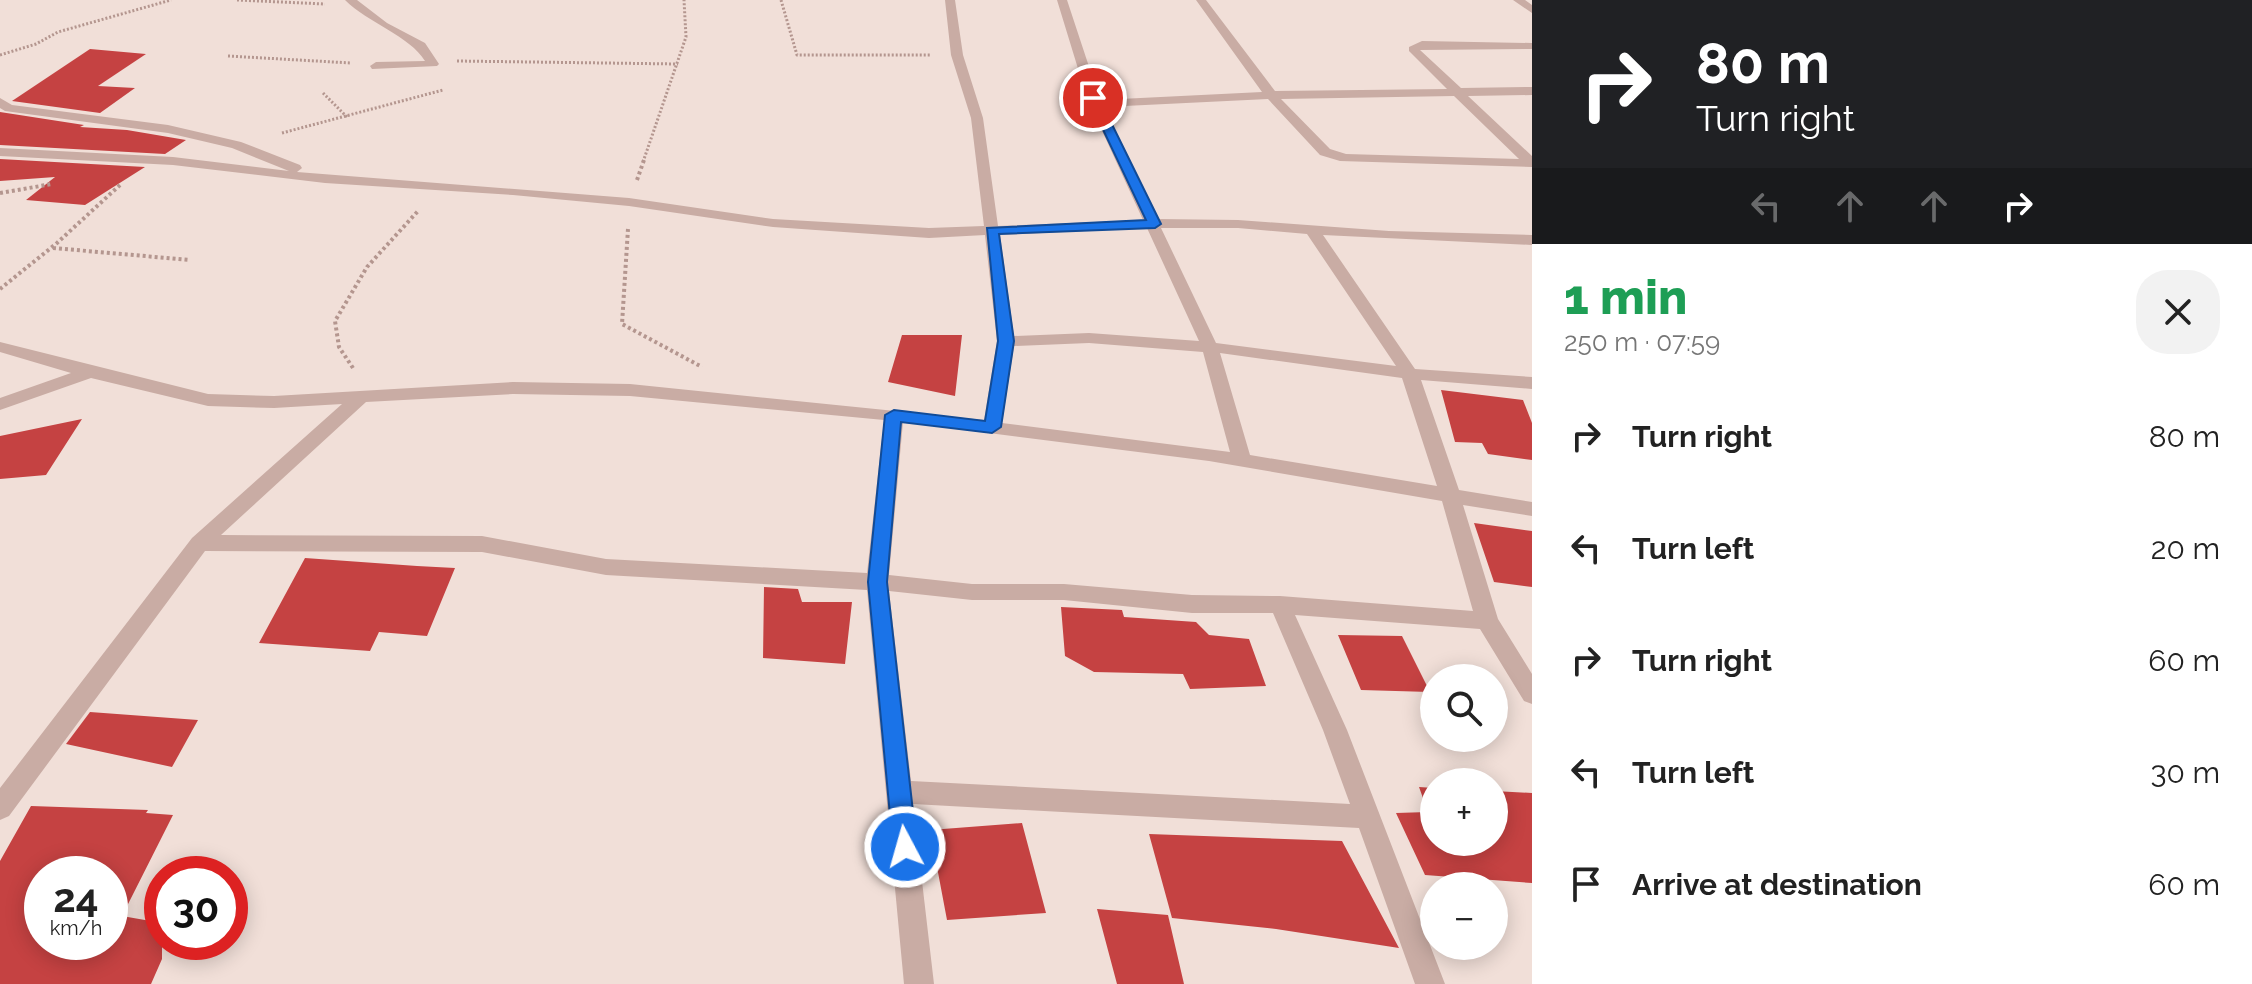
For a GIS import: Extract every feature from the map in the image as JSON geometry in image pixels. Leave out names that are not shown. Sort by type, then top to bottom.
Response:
[{"type":"street","points":[[950,0],[957,55],[977,118],[1006,341],[992,427]]},
{"type":"street","points":[[1062,0],[1096,104],[1155,224],[1210,347],[1243,463]]},
{"type":"street","points":[[1201,0],[1271,95],[1325,152],[1334,156],[1531,163]]},
{"type":"street","points":[[1518,0],[1532,10]]},
{"type":"street","points":[[354,3],[383,25],[421,45],[433,64],[376,66]]},
{"type":"street","points":[[1531,163],[1413,49],[1422,44],[1532,46]]},
{"type":"street","points":[[1096,104],[1271,95],[1532,91]]},
{"type":"street","points":[[0,102],[9,108],[168,129],[236,145],[325,179]]},
{"type":"street","points":[[0,152],[148,160],[325,179],[629,202],[773,223],[929,233],[1155,224],[1238,224],[1532,240]]},
{"type":"street","points":[[1312,230],[1410,374],[1450,494],[1487,621],[1532,694]]},
{"type":"street","points":[[1006,341],[1089,338],[1210,347],[1410,374],[1532,383]]},
{"type":"street","points":[[0,347],[208,400],[274,402],[513,388],[630,390],[894,415],[1209,455],[1532,509]]},
{"type":"street","points":[[0,404],[90,372]]},
{"type":"street","points":[[0,808],[199,543],[361,397]]},
{"type":"street","points":[[894,415],[877,582],[919,984]]},
{"type":"street","points":[[199,543],[482,544],[606,567],[877,582],[972,592],[1064,592],[1192,604],[1280,605],[1487,621]]},
{"type":"street","points":[[1280,605],[1335,730],[1430,984]]},
{"type":"street","points":[[899,792],[1369,817]]},
{"type":"path","points":[[0,55],[36,44],[58,32],[171,0]]},
{"type":"path","points":[[237,0],[354,3]]},
{"type":"path","points":[[684,0],[686,37],[629,202],[622,324],[702,367]]},
{"type":"path","points":[[781,0],[797,55],[957,55]]},
{"type":"path","points":[[228,56],[376,66]]},
{"type":"path","points":[[498,61],[678,64]]},
{"type":"path","points":[[323,93],[348,118]]},
{"type":"path","points":[[0,289],[52,247],[148,160]]},
{"type":"path","points":[[361,397],[356,374],[339,347],[335,321],[367,267],[440,186]]},
{"type":"path","points":[[52,247],[190,260]]},
{"type":"building","points":[[90,49],[146,54],[98,86],[135,88],[100,113],[12,101]]},
{"type":"building","points":[[0,112],[84,125],[80,127],[127,130],[186,140],[165,154],[0,145]]},
{"type":"building","points":[[0,159],[145,167],[85,205],[26,200],[55,177],[0,181]]},
{"type":"building","points":[[902,335],[962,335],[955,396],[888,382]]},
{"type":"building","points":[[1441,390],[1523,400],[1532,423],[1532,460],[1488,454],[1482,443],[1455,442]]},
{"type":"building","points":[[82,419],[46,475],[0,479],[0,436]]},
{"type":"building","points":[[1474,523],[1532,531],[1532,587],[1494,582]]},
{"type":"building","points":[[305,558],[455,568],[427,636],[379,632],[370,651],[259,643]]},
{"type":"building","points":[[764,587],[798,589],[802,602],[852,602],[845,664],[763,658]]},
{"type":"building","points":[[1061,607],[1122,610],[1124,617],[1196,622],[1209,635],[1249,639],[1266,686],[1190,689],[1183,674],[1094,672],[1065,656]]},
{"type":"building","points":[[1338,635],[1402,636],[1420,672],[1420,692],[1361,690]]},
{"type":"building","points":[[90,712],[198,720],[172,767],[66,744]]},
{"type":"building","points":[[1508,792],[1532,793],[1532,883],[1508,881],[1508,872],[1424,872],[1396,813],[1420,812],[1420,856],[1508,856]]},
{"type":"building","points":[[31,806],[148,810],[146,813],[173,815],[152,856],[144,856],[144,872],[128,904],[128,856],[24,856],[24,960],[128,960],[128,917],[144,920],[144,960],[162,960],[151,984],[0,984],[0,861]]},
{"type":"building","points":[[1022,823],[1046,913],[947,920],[930,830]]},
{"type":"building","points":[[1149,834],[1342,841],[1399,948],[1276,929],[1172,918]]},
{"type":"building","points":[[1097,909],[1168,915],[1184,984],[1117,984]]},
{"type":"route","points":[[905,847],[877,582],[894,415],[992,427],[1006,341],[992,230],[1155,224],[1093,98]]}]
